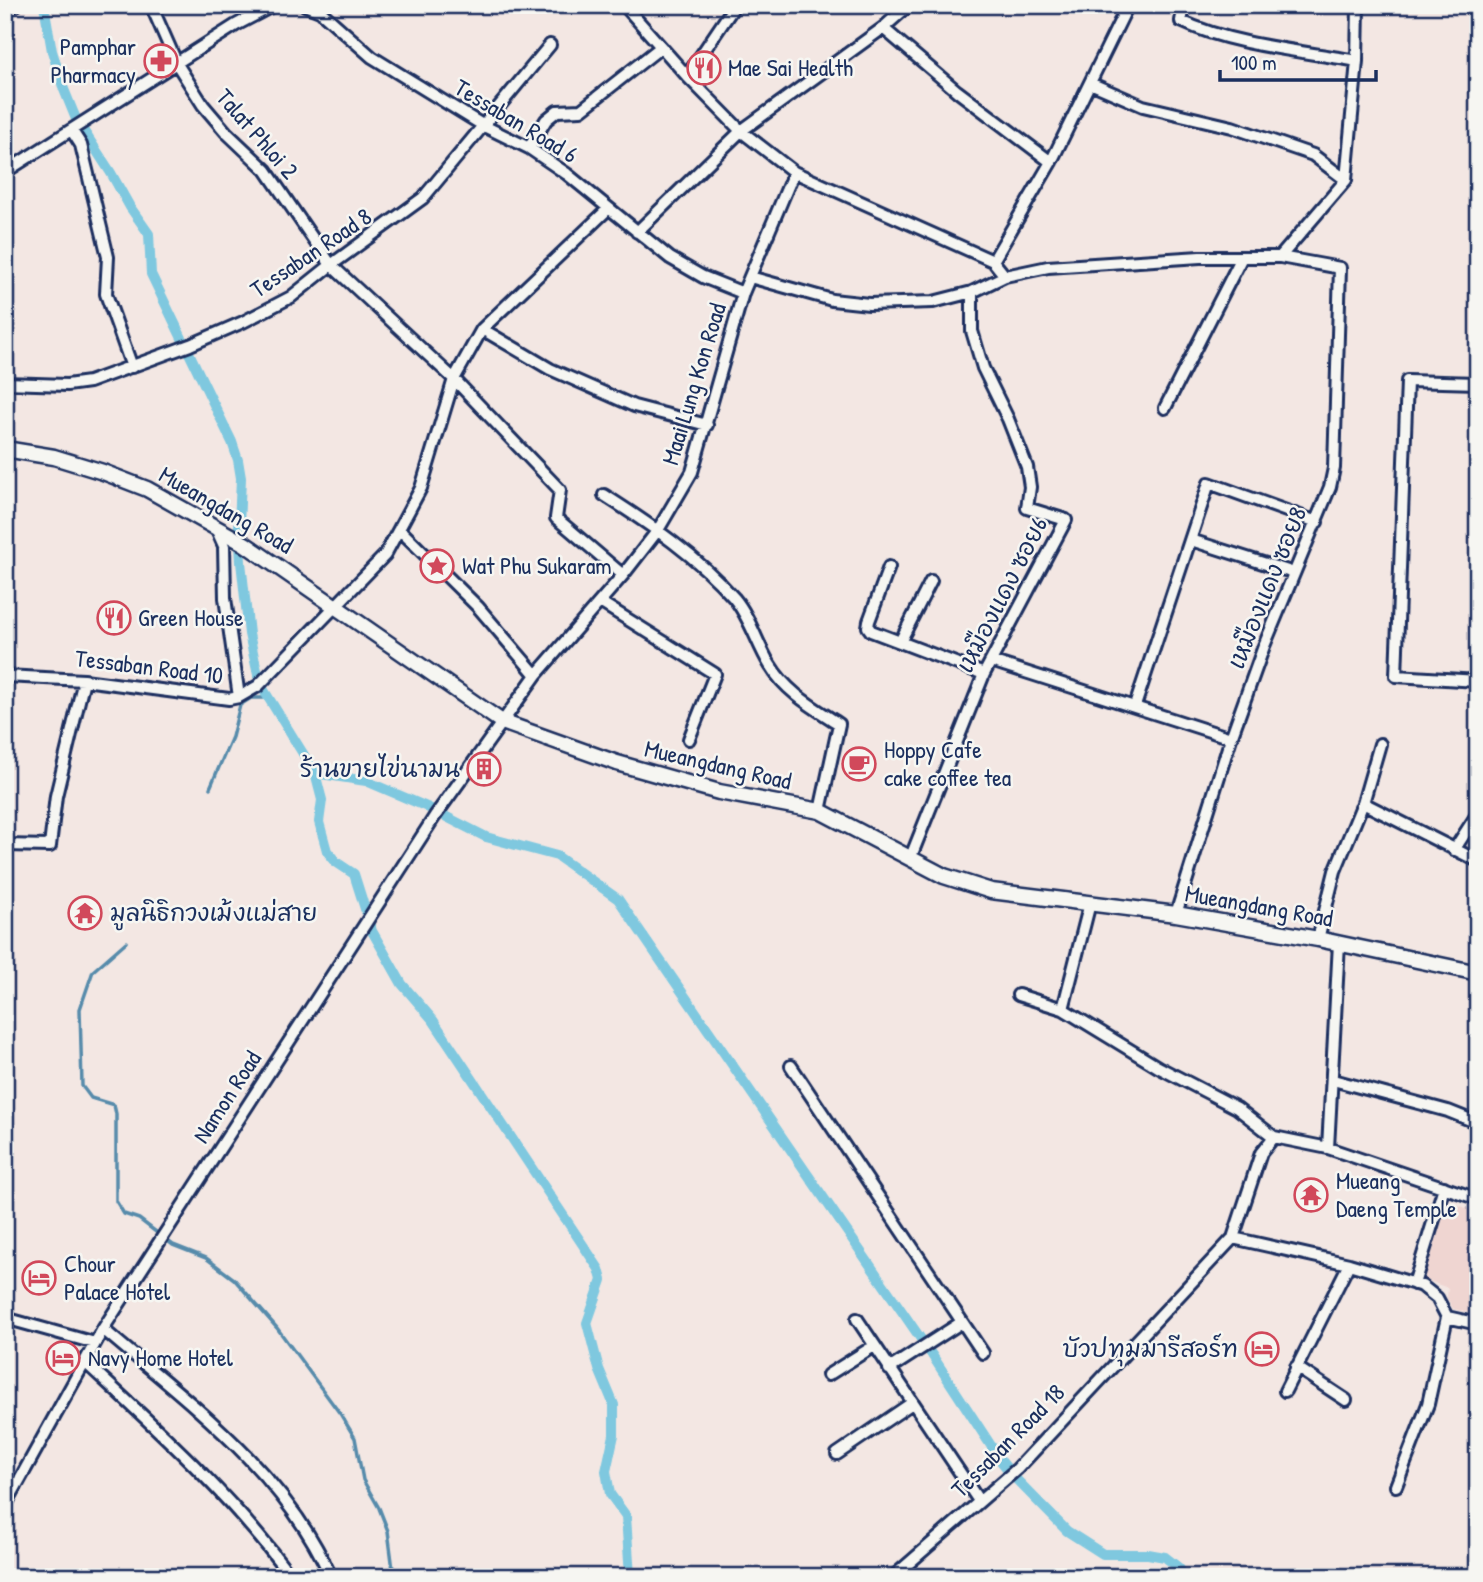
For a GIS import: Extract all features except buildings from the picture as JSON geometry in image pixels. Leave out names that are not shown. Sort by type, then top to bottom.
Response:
[{"type":"street","points":[[5,9],[16,5]]},
{"type":"street","name":"Talat Phloi 2","points":[[151,5],[177,64],[203,105],[226,132],[266,170],[331,265],[454,380],[560,489],[556,518],[623,575]]},
{"type":"street","points":[[5,172],[236,25],[274,5]]},
{"type":"street","name":"Tessaban Road 6","points":[[305,5],[321,8],[372,57],[484,126],[529,148],[568,174],[670,258],[704,277],[743,293]]},
{"type":"street","points":[[624,5],[687,76],[741,131],[794,172],[993,261],[1005,276]]},
{"type":"street","points":[[687,76],[735,5]]},
{"type":"street","points":[[636,232],[741,131],[884,28],[909,5]]},
{"type":"street","points":[[993,261],[1051,162],[1127,5]]},
{"type":"street","points":[[1184,5],[1181,22],[1197,29],[1357,61]]},
{"type":"street","points":[[750,277],[832,300],[869,304],[933,302],[972,292],[1005,276],[1048,267],[1200,257],[1280,257],[1346,180],[1357,61],[1358,5]]},
{"type":"street","points":[[884,28],[957,91],[1051,162]]},
{"type":"street","name":"Tessaban Road 8","points":[[5,383],[68,385],[89,382],[176,351],[243,322],[291,297],[423,198],[550,45]]},
{"type":"street","points":[[529,148],[545,120],[557,111],[581,110],[661,47]]},
{"type":"street","points":[[1090,83],[1143,106],[1232,127],[1313,155],[1346,180]]},
{"type":"street","points":[[72,131],[81,145],[108,257],[106,294],[132,367]]},
{"type":"street","name":"Maai Lung Kon Road","points":[[502,722],[536,675],[623,575],[658,530],[692,472],[708,425],[743,293],[794,172]]},
{"type":"street","name":"Tessaban Road 10","points":[[5,676],[84,680],[229,699],[248,692],[336,607],[385,555],[421,488],[454,380],[482,329],[608,209]]},
{"type":"street","points":[[1165,408],[1242,257]]},
{"type":"street","name":"เหมืองแดง ซอย8","points":[[1176,914],[1231,738],[1294,573],[1331,487],[1334,468],[1340,268],[1280,257]]},
{"type":"street","name":"เหมืองแดง ซอย6","points":[[911,859],[984,674],[1066,520],[1027,508],[1030,487],[1027,467],[1008,419],[983,368],[972,331],[972,292]]},
{"type":"street","points":[[482,329],[550,369],[634,406],[708,425]]},
{"type":"street","points":[[1478,383],[1407,381],[1396,676],[1478,681]]},
{"type":"street","name":"Mueangdang Road","points":[[5,449],[54,457],[147,489],[246,544],[502,722],[617,763],[719,792],[820,811],[944,876],[991,891],[1176,914],[1339,943],[1478,973]]},
{"type":"street","points":[[1135,706],[1209,483],[1317,522]]},
{"type":"street","points":[[604,495],[658,530],[701,565],[736,600],[771,666],[796,695],[839,724],[820,811]]},
{"type":"street","points":[[218,528],[224,546],[225,598],[248,692]]},
{"type":"street","points":[[399,529],[478,607],[536,675]]},
{"type":"street","points":[[1191,540],[1294,573]]},
{"type":"street","points":[[889,567],[868,627],[871,631],[984,674]]},
{"type":"street","points":[[900,642],[931,581]]},
{"type":"street","points":[[600,602],[715,674],[689,739]]},
{"type":"street","points":[[991,661],[1231,738]]},
{"type":"street","points":[[5,845],[50,846],[56,796],[84,680]]},
{"type":"street","name":"Namon Road","points":[[5,1506],[103,1329],[363,924],[437,812],[502,722]]},
{"type":"street","points":[[1318,939],[1335,871],[1363,803],[1380,744]]},
{"type":"street","points":[[1363,803],[1478,861]]},
{"type":"street","points":[[1454,850],[1478,813]]},
{"type":"street","points":[[1063,1009],[1090,903]]},
{"type":"street","points":[[1328,1149],[1339,943]]},
{"type":"street","points":[[1018,995],[1063,1009],[1158,1067],[1237,1108],[1274,1137],[1328,1149],[1478,1199]]},
{"type":"street","points":[[791,1066],[983,1353]]},
{"type":"street","points":[[1333,1080],[1448,1111],[1478,1123]]},
{"type":"street","points":[[1274,1137],[1261,1153],[1233,1238],[1349,1264],[1422,1286],[1437,1298],[1447,1317],[1427,1404],[1396,1486]]},
{"type":"street","points":[[1414,1284],[1444,1187]]},
{"type":"street","name":"Tessaban Road 18","points":[[893,1577],[1017,1469],[1233,1238]]},
{"type":"street","points":[[1285,1391],[1349,1264]]},
{"type":"street","points":[[1447,1317],[1478,1324]]},
{"type":"street","points":[[5,1318],[95,1343]]},
{"type":"street","points":[[857,1319],[979,1501]]},
{"type":"street","points":[[890,1369],[962,1322]]},
{"type":"street","points":[[103,1329],[254,1462],[306,1532],[331,1577]]},
{"type":"street","points":[[828,1375],[874,1346]]},
{"type":"street","points":[[85,1362],[157,1429],[235,1508],[291,1577]]},
{"type":"street","points":[[1296,1367],[1346,1400]]},
{"type":"street","points":[[837,1454],[912,1403]]},
{"type":"shaded area","points":[[1446,1201],[1478,1212],[1478,1315],[1453,1309],[1447,1298],[1448,1288],[1423,1279]]},
{"type":"waterway","points":[[44,5],[52,51],[76,119],[149,234],[151,274],[232,442],[241,478],[239,527],[249,634],[260,684],[315,773],[322,800],[319,822],[327,851],[336,862],[354,874],[372,931],[402,984],[433,1020],[599,1269],[602,1280],[587,1323],[599,1369],[614,1405],[614,1435],[606,1471],[610,1494],[626,1516],[630,1577]]},
{"type":"waterway","points":[[210,788],[232,737],[240,705],[251,698],[268,698]]},
{"type":"waterway","points":[[315,773],[366,781],[427,807],[486,837],[557,856],[618,899],[1014,1477],[1067,1531],[1103,1554],[1148,1554],[1165,1557],[1179,1568],[1184,1577]]},
{"type":"waterway","points":[[126,942],[93,971],[80,1009],[82,1086],[91,1098],[114,1105],[116,1114],[116,1201],[124,1214],[139,1219],[173,1245],[206,1258],[234,1279],[277,1328],[355,1438],[363,1480],[388,1531],[394,1577]]},
{"type":"place","name":"Pamphar Pharmacy","points":[[161,61]]},
{"type":"place","name":"Mae Sai Health","points":[[704,68]]},
{"type":"place","name":"Wat Phu Sukaram","points":[[437,566]]},
{"type":"place","name":"Green House","points":[[114,618]]},
{"type":"place","name":"Hoppy Cafe cake coffee tea","points":[[859,764]]},
{"type":"place","name":"ร้านขายไข่นามน","points":[[484,769]]},
{"type":"place","name":"มูลนิธิกวงเม้งแม่สาย","points":[[85,913]]},
{"type":"place","name":"Mueang Daeng Temple","points":[[1311,1195]]},
{"type":"place","name":"Chour Palace Hotel","points":[[39,1278]]},
{"type":"place","name":"บัวปทุมมารีสอร์ท","points":[[1262,1349]]},
{"type":"place","name":"Navy Home Hotel","points":[[63,1358]]}]
